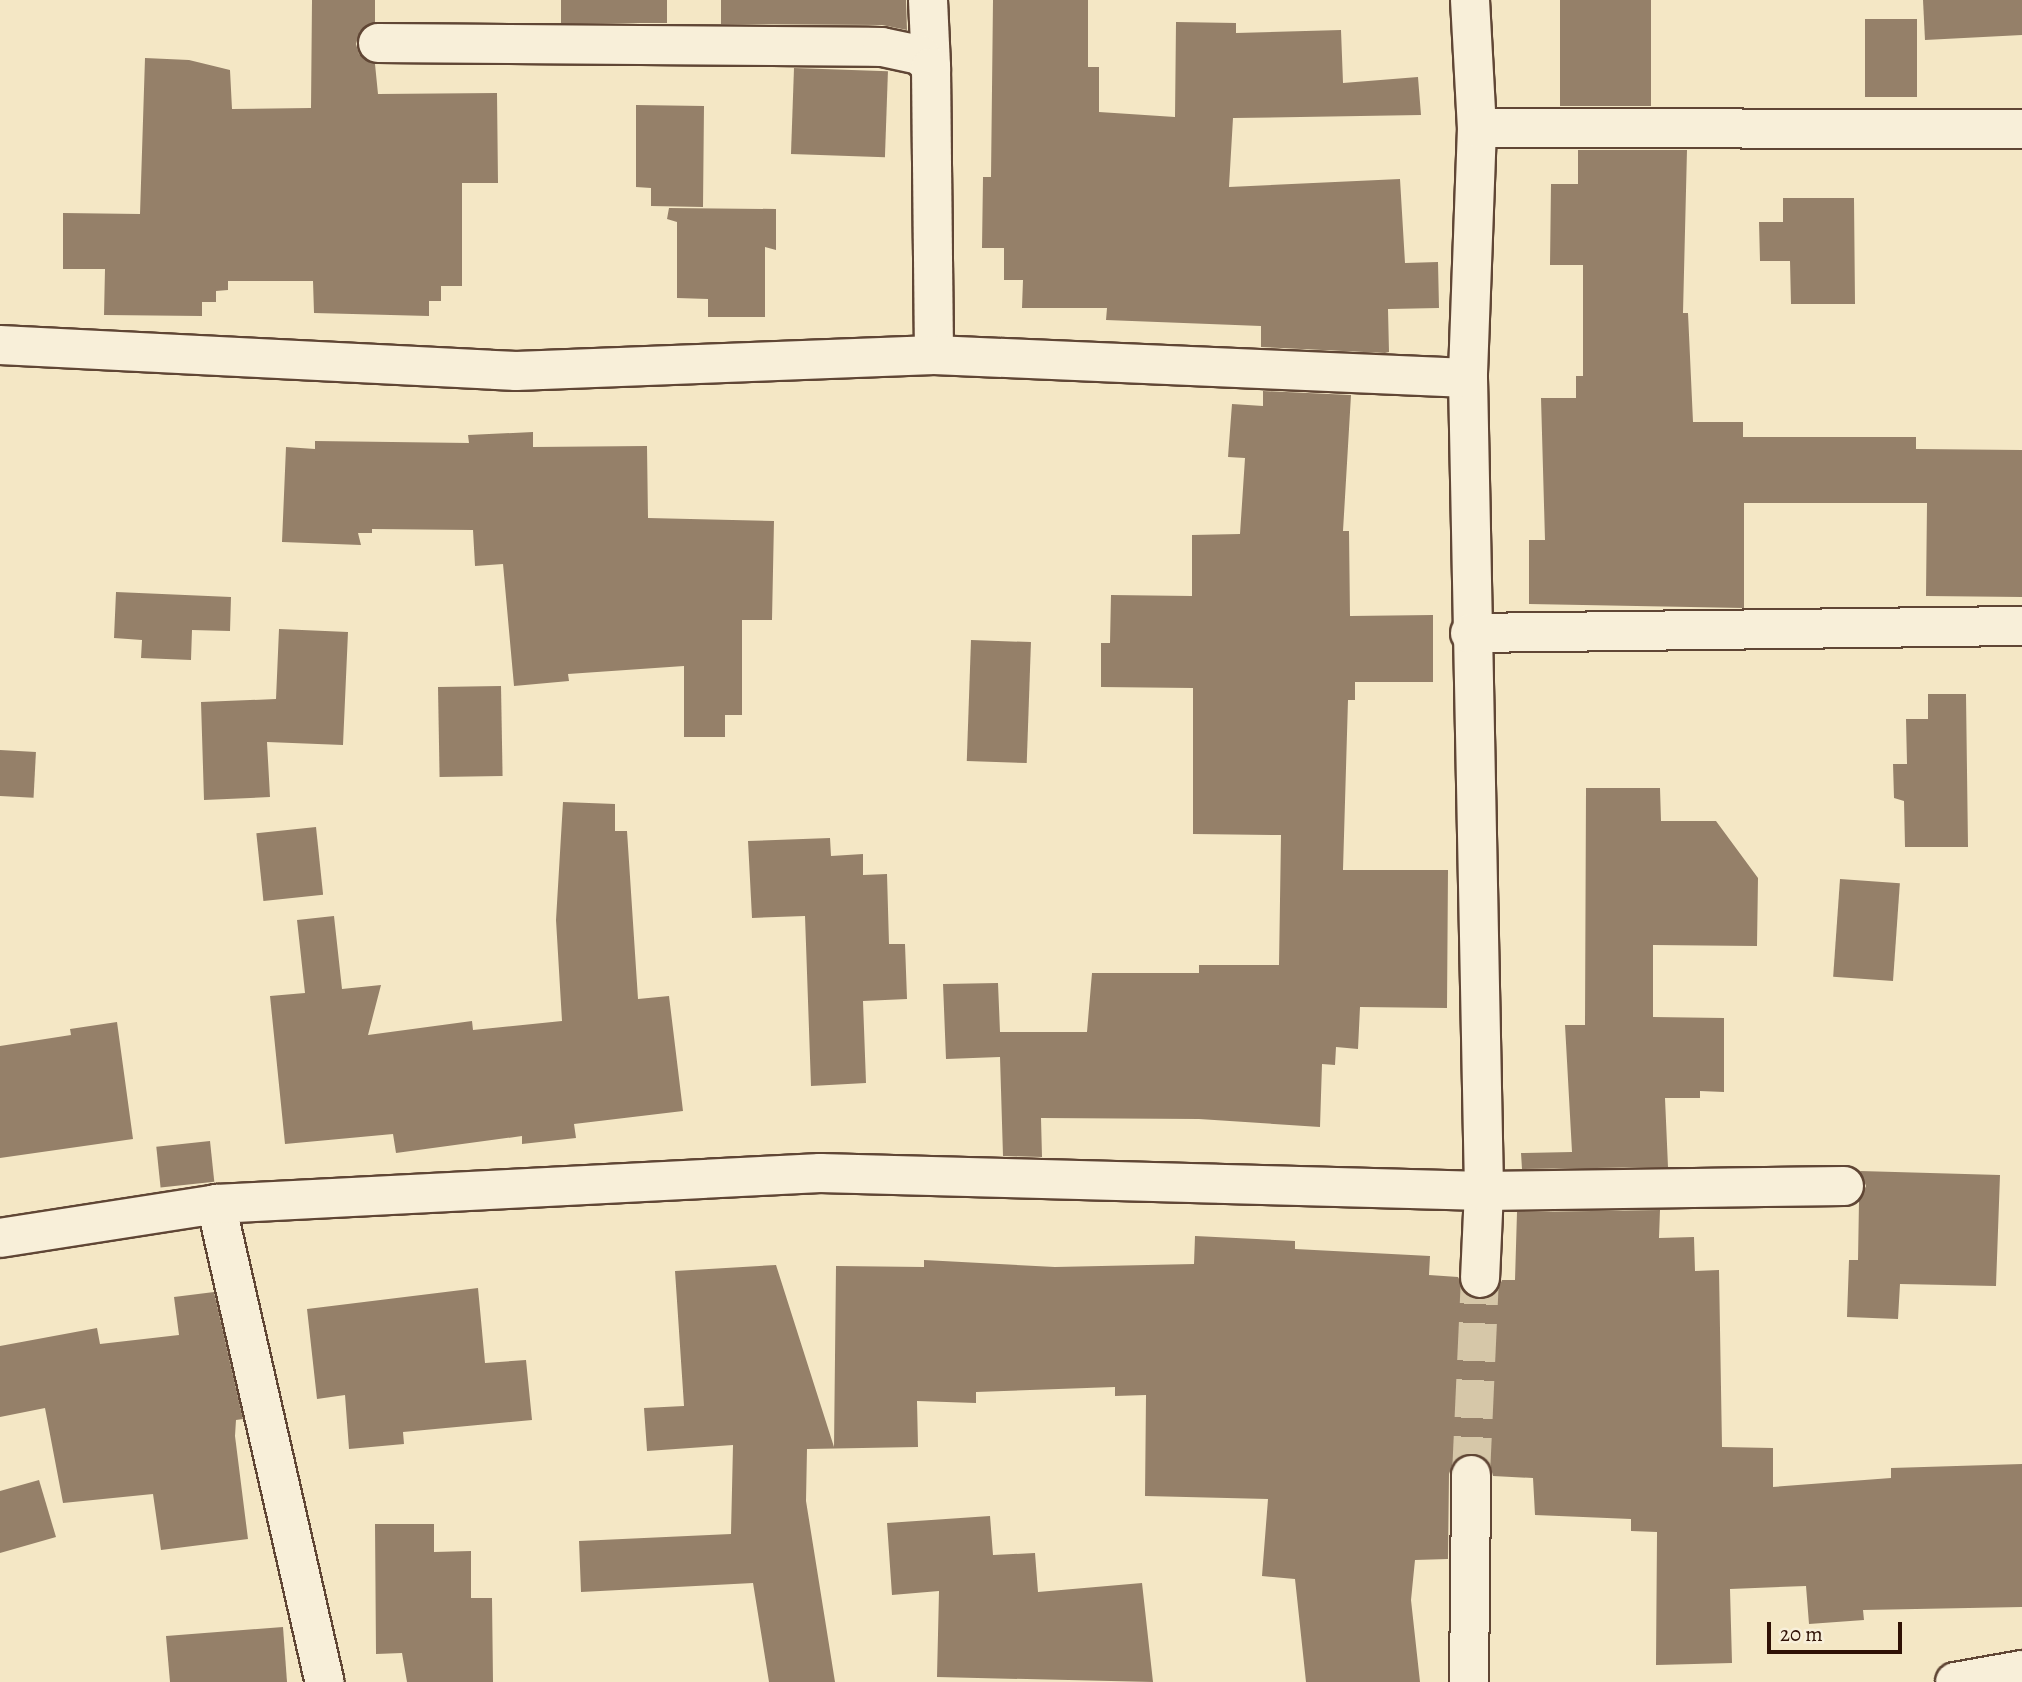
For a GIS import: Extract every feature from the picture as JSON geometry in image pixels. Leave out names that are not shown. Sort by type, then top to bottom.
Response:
[{"type":"street","points":[[928,0],[934,355]]},
{"type":"street","points":[[1470,0],[1477,128],[1468,378],[1470,633],[1484,1191],[1480,1278]]},
{"type":"street","points":[[378,43],[882,47],[920,55],[931,67]]},
{"type":"street","points":[[1477,128],[2022,129]]},
{"type":"street","points":[[0,345],[516,371],[934,355],[1468,378]]},
{"type":"street","points":[[1470,633],[2022,626]]},
{"type":"street","points":[[0,1238],[216,1204],[820,1173],[1484,1191],[1843,1186]]},
{"type":"street","points":[[216,1204],[325,1682]]},
{"type":"street","points":[[1469,1682],[1471,1475]]},
{"type":"street","points":[[1955,1682],[2022,1670]]},
{"type":"building","points":[[312,0],[375,0],[375,22],[360,31],[356,44],[359,54],[375,64],[378,94],[497,93],[498,183],[462,183],[462,286],[441,286],[441,301],[429,301],[429,316],[314,313],[313,281],[228,281],[228,290],[216,291],[216,302],[202,302],[202,316],[104,315],[105,269],[63,269],[63,213],[140,214],[145,58],[189,60],[230,70],[232,109],[311,108]]},
{"type":"building","points":[[561,0],[667,0],[667,23],[561,23]]},
{"type":"building","points":[[721,0],[906,0],[907,30],[882,25],[721,24]]},
{"type":"building","points":[[993,0],[1088,0],[1088,67],[1099,67],[1099,112],[1175,117],[1176,22],[1236,23],[1236,33],[1341,30],[1343,83],[1418,77],[1421,115],[1233,118],[1229,187],[1400,179],[1405,263],[1438,262],[1439,308],[1388,309],[1389,352],[1385,353],[1261,347],[1261,326],[1106,320],[1107,308],[1022,308],[1023,280],[1004,280],[1004,248],[982,248],[983,177],[991,177]]},
{"type":"building","points":[[1560,0],[1651,0],[1651,106],[1560,106]]},
{"type":"building","points":[[1923,0],[2022,0],[2022,35],[1925,40]]},
{"type":"building","points":[[1865,19],[1917,19],[1917,97],[1865,97]]},
{"type":"building","points":[[794,68],[888,71],[885,157],[791,154]]},
{"type":"building","points":[[636,105],[704,106],[703,207],[651,206],[651,188],[636,187]]},
{"type":"building","points":[[1578,150],[1687,150],[1683,313],[1688,313],[1693,422],[1743,422],[1743,437],[1916,437],[1916,449],[2022,450],[2022,597],[1926,596],[1927,503],[1744,503],[1744,608],[1529,604],[1529,540],[1545,540],[1541,398],[1576,398],[1576,376],[1583,376],[1583,265],[1550,265],[1551,184],[1578,184]]},
{"type":"building","points":[[1783,198],[1854,198],[1855,304],[1791,304],[1790,261],[1760,261],[1759,222],[1783,222]]},
{"type":"building","points":[[669,208],[776,209],[776,250],[765,247],[765,317],[708,317],[708,299],[677,298],[677,222],[667,219]]},
{"type":"building","points":[[1263,391],[1351,395],[1343,531],[1349,531],[1350,616],[1433,615],[1433,682],[1355,682],[1355,700],[1348,700],[1343,870],[1448,870],[1447,1008],[1360,1007],[1358,1049],[1336,1047],[1335,1065],[1322,1064],[1320,1127],[1199,1119],[1041,1118],[1042,1157],[1003,1156],[1000,1057],[946,1059],[943,984],[998,983],[1000,1032],[1087,1032],[1092,973],[1199,973],[1199,965],[1279,965],[1281,835],[1193,834],[1193,688],[1101,687],[1101,643],[1110,643],[1111,595],[1192,596],[1192,535],[1240,534],[1245,458],[1228,457],[1232,404],[1263,406]]},
{"type":"building","points":[[533,432],[533,447],[647,446],[648,518],[774,521],[772,620],[742,620],[742,715],[725,715],[725,737],[684,737],[684,666],[568,674],[569,681],[514,686],[503,564],[475,566],[473,530],[372,529],[372,533],[358,533],[361,545],[282,542],[286,447],[315,449],[315,441],[469,443],[468,435]]},
{"type":"building","points":[[116,592],[231,597],[230,631],[192,630],[191,660],[141,658],[142,640],[114,638]]},
{"type":"building","points":[[279,629],[348,632],[343,745],[267,742],[270,797],[204,800],[201,702],[276,699]]},
{"type":"building","points":[[971,640],[1031,642],[1027,763],[967,761]]},
{"type":"building","points":[[501,686],[503,776],[440,777],[438,687]]},
{"type":"building","points":[[1928,694],[1966,694],[1968,847],[1905,847],[1904,801],[1894,798],[1893,764],[1907,764],[1906,719],[1928,719]]},
{"type":"building","points":[[0,750],[36,752],[34,798],[0,796]]},
{"type":"building","points":[[1586,788],[1660,788],[1661,821],[1716,821],[1758,878],[1757,946],[1653,945],[1653,1017],[1724,1018],[1724,1092],[1700,1091],[1700,1098],[1665,1098],[1668,1167],[1522,1169],[1521,1153],[1572,1152],[1565,1025],[1585,1025]]},
{"type":"building","points":[[563,802],[615,804],[615,831],[627,831],[638,999],[669,996],[683,1111],[574,1124],[576,1138],[522,1144],[522,1136],[396,1153],[393,1134],[285,1144],[270,996],[305,993],[297,920],[334,916],[342,989],[381,985],[368,1035],[472,1021],[473,1030],[562,1021],[556,920]]},
{"type":"building","points":[[316,827],[323,895],[263,901],[256,833]]},
{"type":"building","points":[[830,838],[831,856],[863,854],[863,875],[887,874],[889,944],[905,944],[907,999],[863,1001],[866,1083],[811,1086],[805,916],[752,918],[748,841]]},
{"type":"building","points":[[1840,879],[1900,883],[1893,981],[1833,977]]},
{"type":"building","points":[[117,1022],[133,1139],[0,1158],[0,1046],[71,1035],[70,1029]]},
{"type":"building","points":[[210,1141],[214,1182],[161,1187],[156,1147]]},
{"type":"building","points":[[1860,1171],[2000,1175],[1996,1286],[1900,1284],[1898,1319],[1847,1317],[1849,1260],[1858,1260],[1859,1201],[1866,1186]]},
{"type":"building","points":[[1660,1210],[1659,1238],[1694,1237],[1695,1271],[1719,1270],[1722,1447],[1773,1448],[1773,1487],[1891,1478],[1891,1468],[2022,1464],[2022,1607],[1863,1610],[1864,1620],[1809,1624],[1806,1586],[1730,1589],[1732,1663],[1656,1665],[1657,1532],[1631,1531],[1631,1519],[1535,1515],[1533,1478],[1493,1476],[1490,1464],[1471,1453],[1453,1463],[1449,1474],[1448,1559],[1415,1560],[1411,1600],[1420,1682],[1306,1682],[1295,1579],[1262,1576],[1268,1499],[1145,1496],[1146,1395],[1115,1396],[1115,1387],[976,1392],[976,1403],[917,1401],[918,1447],[807,1449],[806,1501],[835,1682],[769,1682],[753,1583],[581,1592],[579,1541],[731,1534],[733,1445],[647,1451],[644,1408],[684,1406],[675,1271],[776,1265],[834,1447],[836,1266],[924,1267],[924,1260],[1055,1267],[1194,1264],[1195,1236],[1295,1241],[1295,1249],[1430,1256],[1429,1275],[1458,1277],[1468,1296],[1480,1300],[1498,1290],[1502,1280],[1515,1280],[1517,1212]]},
{"type":"building","points":[[478,1288],[485,1363],[526,1360],[532,1420],[403,1432],[404,1444],[349,1449],[345,1395],[317,1399],[307,1309]]},
{"type":"building","points":[[214,1292],[243,1419],[236,1420],[235,1436],[248,1539],[161,1550],[153,1494],[63,1503],[45,1408],[0,1417],[0,1346],[97,1328],[100,1344],[179,1335],[174,1297]]},
{"type":"building","points":[[39,1480],[56,1537],[0,1553],[0,1491]]},
{"type":"building","points":[[990,1516],[993,1555],[1035,1553],[1038,1592],[1142,1583],[1153,1682],[937,1677],[939,1591],[892,1595],[887,1523]]},
{"type":"building","points":[[375,1524],[434,1524],[434,1552],[471,1551],[471,1598],[492,1598],[493,1682],[407,1682],[402,1653],[376,1654]]},
{"type":"building","points":[[283,1627],[287,1682],[170,1682],[166,1636]]},
{"type":"tunnel","points":[[1471,1475],[1480,1278]]}]
